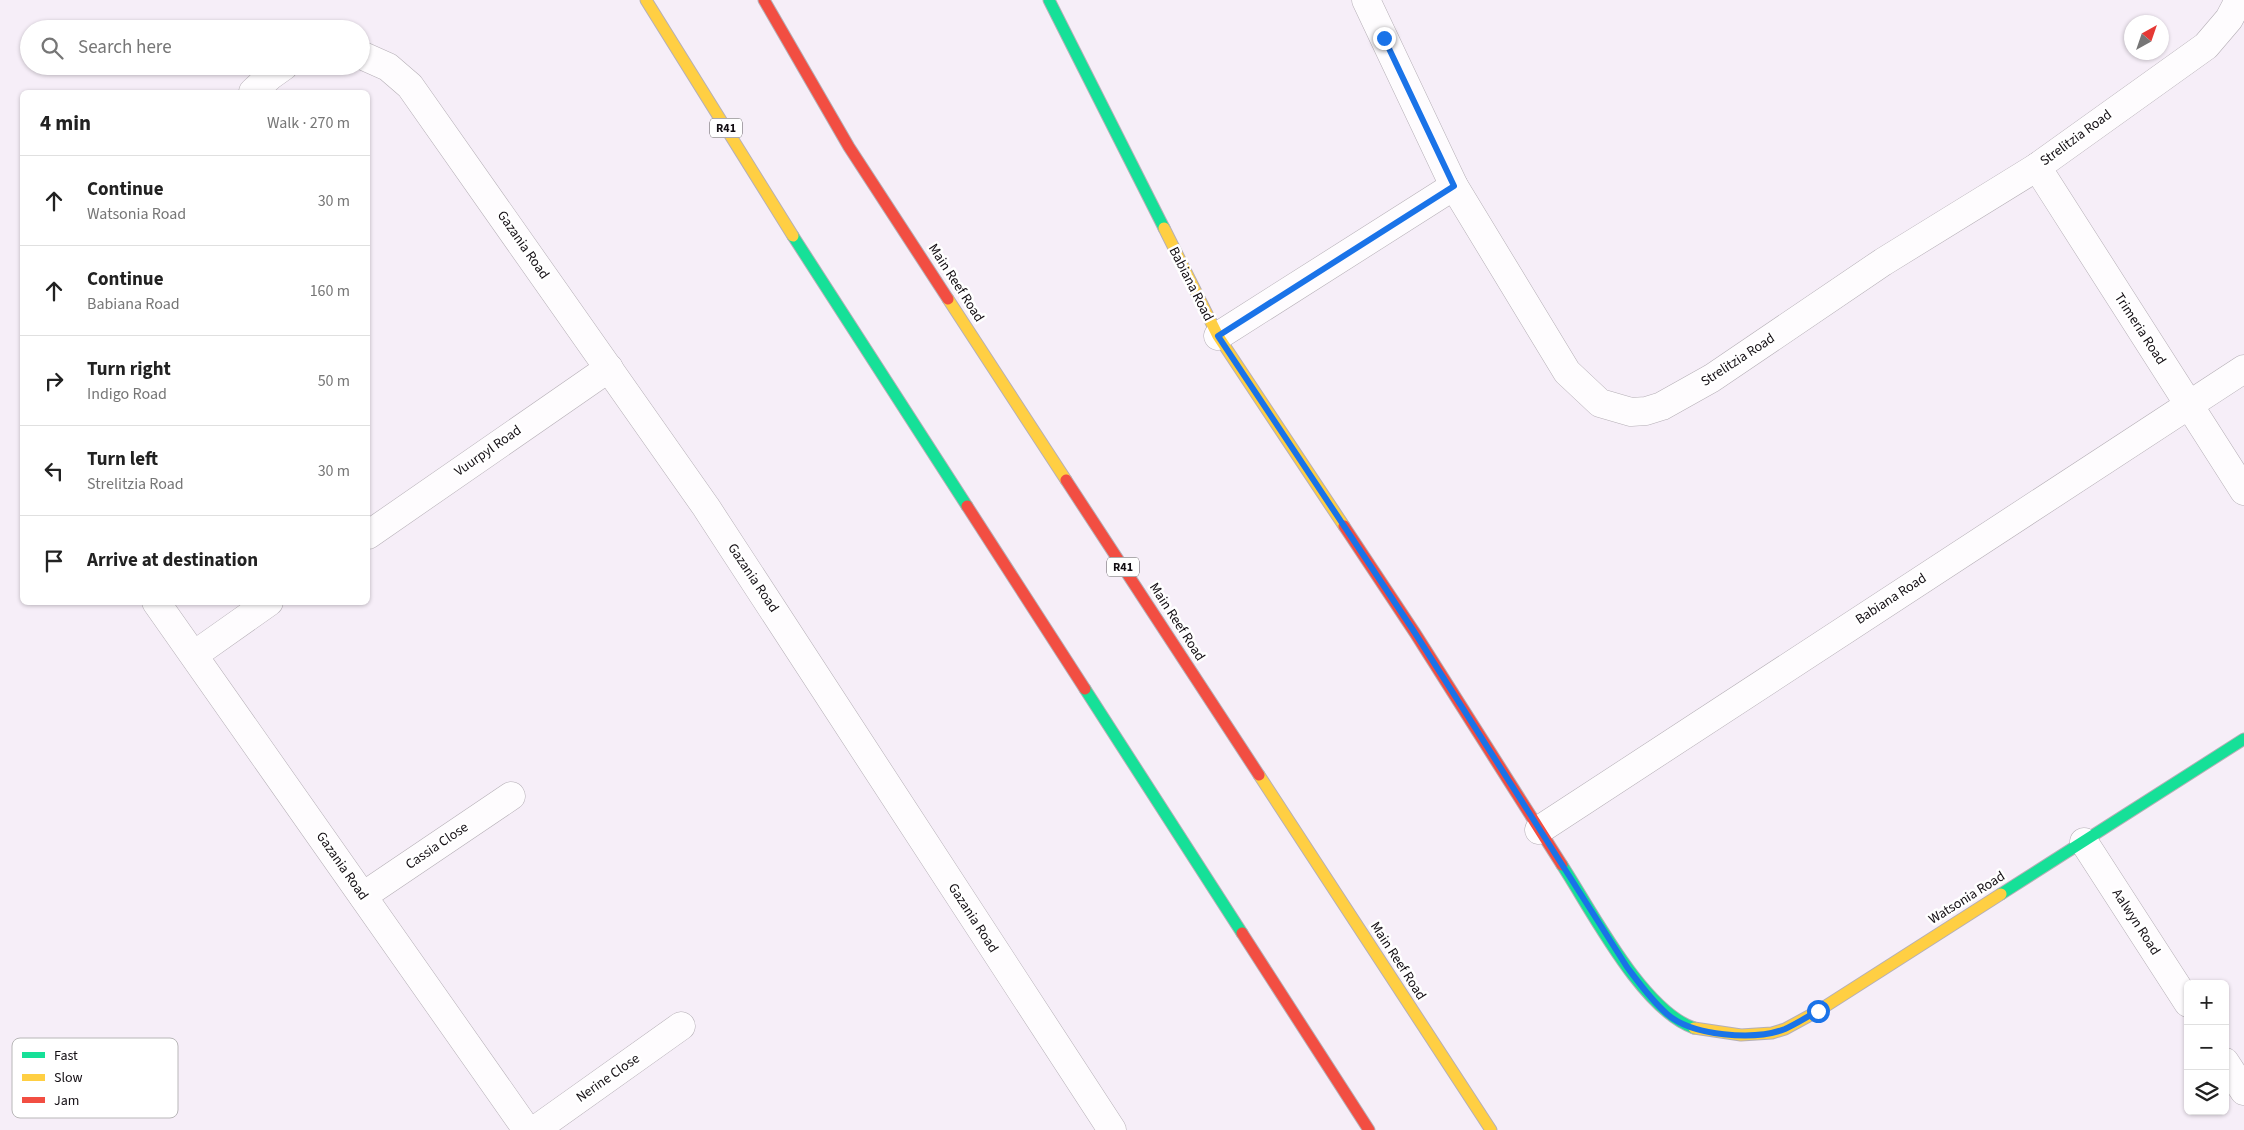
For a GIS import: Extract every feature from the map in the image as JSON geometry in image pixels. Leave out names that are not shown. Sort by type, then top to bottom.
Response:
[{"type":"main road","name":"R41","points":[[646,0],[765,192],[1369,1130]]},
{"type":"main road","name":"Main Reef Road","points":[[764,0],[855,156],[1490,1130]]},
{"type":"main road","name":"Babiana Road","points":[[1049,0],[1218,336],[1415,633],[1632,974],[1668,1015],[1692,1028]]},
{"type":"main road","name":"Watsonia Road","points":[[1692,1028],[1759,1036],[1784,1029],[1818,1011],[2244,740]]},
{"type":"street","name":"Strelitzia Road","points":[[1366,0],[1454,186],[1567,372],[1600,402],[1631,412],[1646,411],[1662,406],[1712,378],[1883,262],[2036,167],[2206,46],[2229,19],[2239,0]]},
{"type":"street","name":"Gazania Road","points":[[370,59],[388,67],[410,86],[609,368],[794,640],[1028,1004],[1112,1130]]},
{"type":"street","points":[[254,90],[273,75]]},
{"type":"street","name":"Trimeria Road","points":[[2036,167],[2244,491]]},
{"type":"street","points":[[1218,336],[1454,186]]},
{"type":"street","name":"Vuurpyl Road","points":[[370,534],[609,368]]},
{"type":"street","name":"Babiana Road","points":[[1539,830],[2244,369]]},
{"type":"street","name":"Gazania Road","points":[[158,605],[527,1130]]},
{"type":"street","points":[[194,655],[265,605]]},
{"type":"street","name":"Cassia Close","points":[[363,896],[511,796]]},
{"type":"street","name":"Aalwyn Road","points":[[2084,842],[2184,997]]},
{"type":"street","name":"Nerine Close","points":[[535,1130],[681,1026]]},
{"type":"street","points":[[2229,1068],[2244,1091]]},
{"type":"traffic: fast","points":[[1049,0],[1164,228]]},
{"type":"traffic: fast","points":[[793,236],[967,506]]},
{"type":"traffic: fast","points":[[1085,689],[1242,933]]},
{"type":"traffic: fast","points":[[2001,894],[2244,739]]},
{"type":"traffic: fast","points":[[1562,865],[1603,932],[1637,981],[1675,1018],[1694,1028]]},
{"type":"traffic: slow","points":[[646,0],[793,236]]},
{"type":"traffic: slow","points":[[1164,228],[1218,336],[1344,526]]},
{"type":"traffic: slow","points":[[948,299],[1066,480]]},
{"type":"traffic: slow","points":[[1259,775],[1491,1130]]},
{"type":"traffic: slow","points":[[1694,1028],[1741,1035],[1772,1033],[1785,1029],[1818,1011],[2001,894]]},
{"type":"traffic: jam","points":[[764,0],[849,147],[948,299]]},
{"type":"traffic: jam","points":[[1066,480],[1259,775]]},
{"type":"traffic: jam","points":[[967,506],[1085,689]]},
{"type":"traffic: jam","points":[[1344,526],[1415,633],[1562,865]]},
{"type":"traffic: jam","points":[[1242,933],[1369,1130]]},
{"type":"route","points":[[1384,38],[1454,186],[1296,284],[1218,336],[1415,633],[1627,967],[1648,994],[1668,1015],[1692,1028],[1730,1034],[1759,1036],[1784,1029],[1818,1011]]}]
